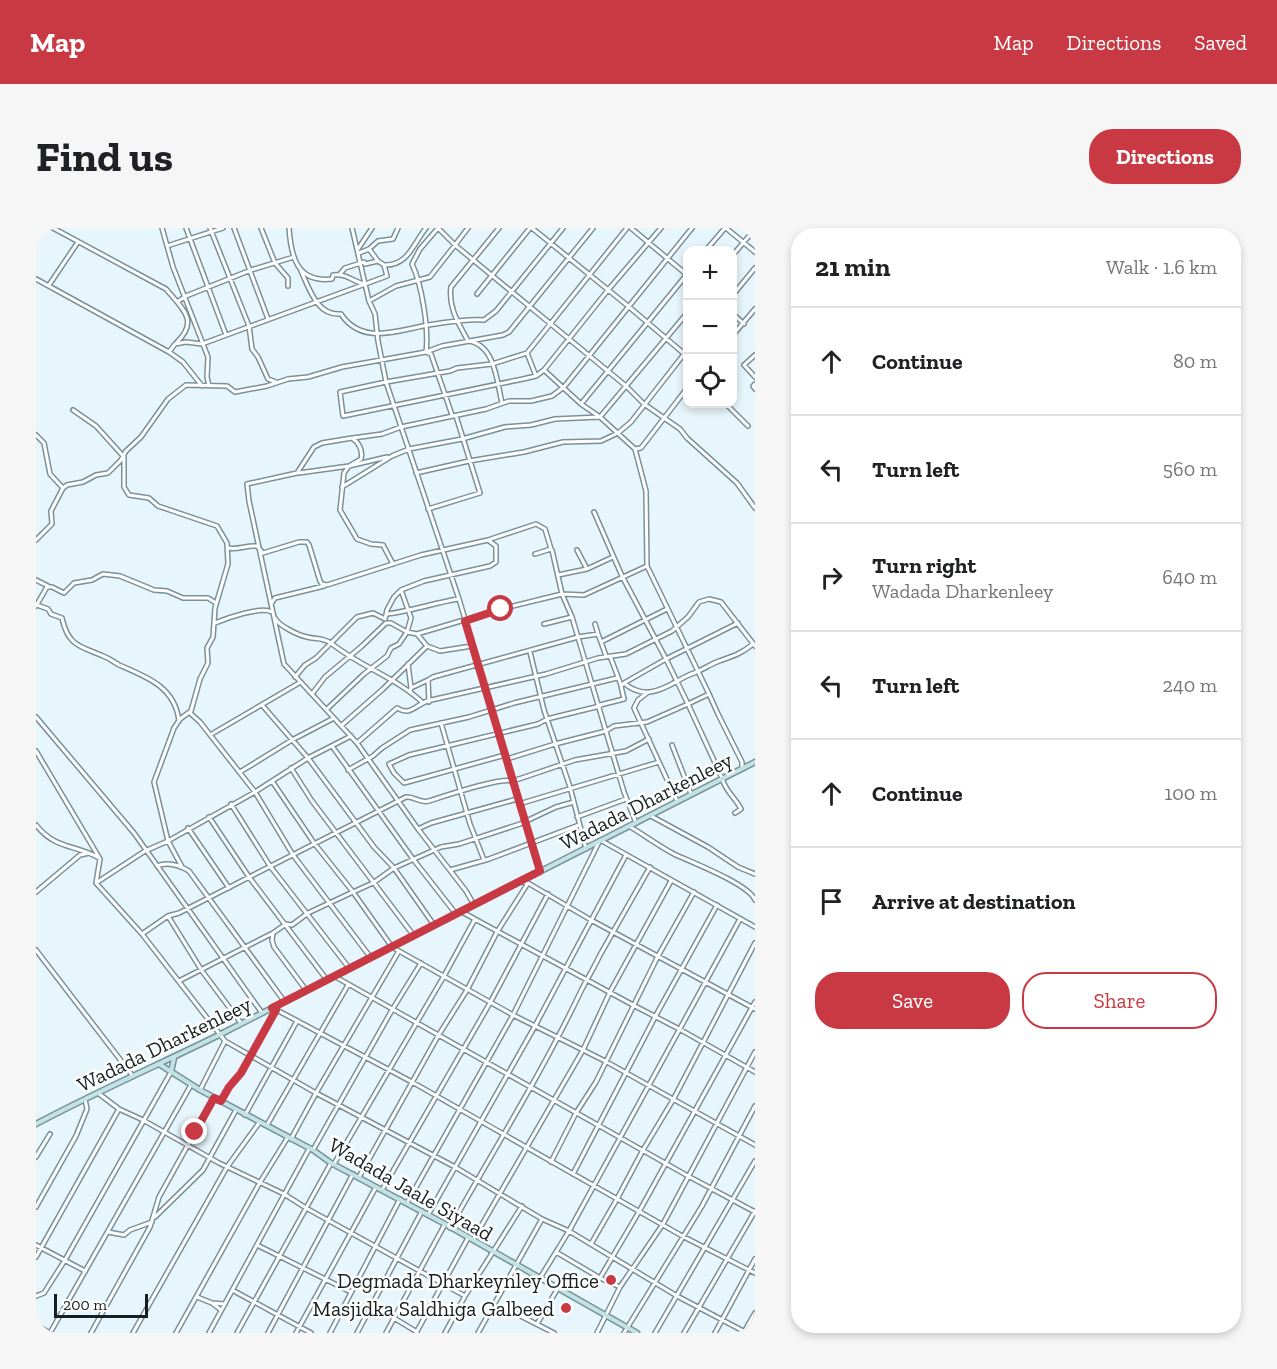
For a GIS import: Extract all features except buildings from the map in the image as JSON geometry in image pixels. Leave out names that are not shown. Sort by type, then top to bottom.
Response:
[{"type":"main road","name":"Wadada Dharkenleey","points":[[36,1124],[132,1075],[174,1058],[274,1009],[284,1001],[755,762]]},
{"type":"main road","points":[[171,1072],[174,1058]]},
{"type":"main road","name":"Wadada Jaale Siyaad","points":[[159,1064],[214,1098],[422,1211],[637,1333]]},
{"type":"street","points":[[53,228],[166,289],[187,317],[189,325],[186,333],[169,352]]},
{"type":"street","points":[[162,228],[173,267],[208,357],[209,386]]},
{"type":"street","points":[[186,228],[226,335]]},
{"type":"street","points":[[168,246],[211,230],[223,228]]},
{"type":"street","points":[[234,228],[268,319]]},
{"type":"street","points":[[261,228],[275,263],[288,278],[288,286]]},
{"type":"street","points":[[289,228],[290,244],[294,256],[316,302],[326,312],[334,315],[341,314],[355,328],[393,334],[426,325],[471,319],[484,320],[496,311],[563,228]]},
{"type":"street","points":[[352,228],[369,301],[375,314],[386,382],[459,598],[540,871]]},
{"type":"street","points":[[358,251],[372,228]]},
{"type":"street","points":[[358,251],[369,249],[378,241],[393,239],[398,228]]},
{"type":"street","points":[[412,264],[438,228],[474,261],[626,386],[644,404],[664,416],[737,483],[755,508]]},
{"type":"street","points":[[369,301],[396,286],[430,277],[468,228]]},
{"type":"street","points":[[468,341],[453,313],[450,290],[499,228]]},
{"type":"street","points":[[477,294],[531,228],[589,273],[683,352]]},
{"type":"street","points":[[182,867],[168,841],[154,782],[165,748],[178,721],[190,712],[200,679],[206,669],[207,648],[213,637],[216,603],[228,564],[228,548],[217,526],[167,510],[149,498],[129,495],[124,487],[126,451],[151,424],[168,399],[186,385],[227,386],[235,392],[267,386],[288,378],[326,374],[342,367],[503,335],[509,332],[593,228]]},
{"type":"street","points":[[661,228],[649,243],[608,290],[544,370],[536,376],[343,416],[340,392],[480,364],[492,364],[527,353],[589,273],[629,228],[649,243],[683,271]]},
{"type":"street","points":[[297,473],[314,447],[322,442],[382,434],[401,427],[509,401],[531,401],[552,396],[564,387],[692,228]]},
{"type":"street","points":[[710,246],[726,228],[755,252]]},
{"type":"street","points":[[340,274],[345,268],[361,263],[378,261],[392,265],[405,260],[425,229],[431,236]]},
{"type":"street","points":[[737,250],[755,229]]},
{"type":"street","points":[[211,230],[249,326],[252,349],[268,379],[278,382]]},
{"type":"street","points":[[49,285],[78,242]]},
{"type":"street","points":[[369,249],[378,261]]},
{"type":"street","points":[[177,302],[207,287],[294,256]]},
{"type":"street","points":[[405,260],[412,264],[417,280],[428,337],[426,352]]},
{"type":"street","points":[[175,344],[186,342],[202,344],[387,276],[384,264]]},
{"type":"street","points":[[737,290],[755,268]]},
{"type":"street","points":[[301,271],[318,280],[332,279],[333,275],[340,274],[365,284]]},
{"type":"street","points":[[36,279],[169,352],[183,362],[202,386]]},
{"type":"street","points":[[581,404],[683,279]]},
{"type":"street","points":[[737,331],[755,309]]},
{"type":"street","points":[[474,905],[357,743],[284,664],[247,484],[297,473],[349,466],[392,456],[409,449],[462,439],[505,427],[531,425],[555,419],[600,417],[683,317]]},
{"type":"street","points":[[737,318],[744,324]]},
{"type":"street","points":[[468,341],[476,342],[487,351],[502,404]]},
{"type":"street","points":[[426,352],[431,354],[438,372],[480,493],[428,509]]},
{"type":"street","points":[[527,353],[536,376]]},
{"type":"street","points":[[416,473],[525,452],[563,442],[601,441],[618,433],[631,422],[683,354]]},
{"type":"street","points":[[755,355],[744,365],[755,376]]},
{"type":"street","points":[[544,370],[635,449],[646,491],[647,566],[700,671],[739,755],[742,769]]},
{"type":"street","points":[[635,449],[640,448],[683,392]]},
{"type":"street","points":[[730,408],[748,426]]},
{"type":"street","points":[[73,410],[96,426],[124,457]]},
{"type":"street","points":[[36,435],[44,442],[50,474],[63,488]]},
{"type":"street","points":[[352,438],[360,445],[362,454],[361,459],[349,466],[344,473],[340,510],[357,539],[383,545],[393,564]]},
{"type":"street","points":[[342,488],[392,456]]},
{"type":"street","points":[[36,540],[52,524],[51,511],[63,488],[96,475],[108,473],[124,457]]},
{"type":"street","points":[[594,512],[623,578],[678,683],[724,785],[729,794],[735,797],[741,809],[735,813]]},
{"type":"street","points":[[271,604],[275,598],[327,585],[442,550],[488,540],[536,524],[544,529],[551,549],[562,594],[572,617],[619,775],[636,823]]},
{"type":"street","points":[[312,695],[325,677],[386,621],[394,597],[401,590],[424,581],[451,576],[496,562],[496,546],[488,540]]},
{"type":"street","points":[[228,548],[235,549],[252,545],[257,546],[263,553],[299,542],[307,542],[320,581],[327,585]]},
{"type":"street","points":[[535,554],[551,549]]},
{"type":"street","points":[[578,549],[587,569]]},
{"type":"street","points":[[558,575],[587,569],[614,557]]},
{"type":"street","points":[[295,677],[357,617],[373,613],[407,632],[417,634],[562,594],[584,595],[647,566]]},
{"type":"street","points":[[36,580],[64,593],[74,584],[93,580],[103,574],[120,576],[154,590],[167,591],[183,598],[208,598],[216,603]]},
{"type":"street","points":[[49,586],[37,606],[48,609],[51,614],[62,618],[69,637],[79,646],[151,678],[175,705],[178,721]]},
{"type":"street","points":[[327,710],[340,695],[387,656],[391,648],[399,644],[407,632],[411,624],[401,590]]},
{"type":"street","points":[[387,614],[409,611],[459,598]]},
{"type":"street","points":[[357,743],[395,709],[406,712],[423,703],[608,656],[629,653],[677,627],[699,602],[709,598],[720,602],[754,645],[678,683],[648,692],[638,692],[623,685],[617,678],[608,656],[601,642],[595,624]]},
{"type":"street","points":[[601,642],[667,609]]},
{"type":"street","points":[[214,623],[255,611],[272,612],[284,628],[308,638],[320,637],[391,681],[410,690],[423,703]]},
{"type":"street","points":[[544,624],[572,617]]},
{"type":"street","points":[[623,685],[666,659],[738,623]]},
{"type":"street","points":[[417,634],[427,646],[440,651],[472,646]]},
{"type":"street","points":[[410,690],[433,676],[598,634]]},
{"type":"street","points":[[342,725],[427,646]]},
{"type":"street","points":[[529,651],[586,849]]},
{"type":"street","points":[[408,664],[410,690]]},
{"type":"street","points":[[348,770],[369,759],[398,736],[410,730],[617,678]]},
{"type":"street","points":[[428,680],[429,702]]},
{"type":"street","points":[[210,735],[300,683]]},
{"type":"street","points":[[623,685],[624,699],[547,719],[538,724],[497,732],[409,755],[389,764],[404,783],[606,731],[614,726],[647,722],[710,694]]},
{"type":"street","points":[[648,692],[634,706],[677,801]]},
{"type":"street","points":[[262,705],[308,758],[374,847],[394,868],[434,925]]},
{"type":"street","points":[[190,712],[255,792],[293,855],[371,958]]},
{"type":"street","points":[[36,717],[134,833],[262,1013]]},
{"type":"street","points":[[240,772],[292,740],[335,718]]},
{"type":"street","points":[[441,723],[466,813],[484,860]]},
{"type":"street","points":[[96,883],[145,851],[168,841],[255,792],[308,758],[351,736]]},
{"type":"street","points":[[142,934],[168,916],[229,888],[410,796],[425,802],[507,779],[513,781],[612,752],[626,751],[649,739]]},
{"type":"street","points":[[332,746],[413,859],[456,914]]},
{"type":"street","points":[[672,746],[691,794]]},
{"type":"street","points":[[36,751],[100,859],[96,883]]},
{"type":"street","points":[[519,804],[659,762]]},
{"type":"street","points":[[291,768],[312,801],[372,883],[414,936]]},
{"type":"street","points":[[272,781],[314,843],[353,892],[392,947],[490,1003],[605,1061],[755,1146]]},
{"type":"street","points":[[418,829],[431,823],[517,799]]},
{"type":"street","points":[[577,817],[627,799]]},
{"type":"street","points":[[179,981],[273,933],[286,924],[292,925],[308,914],[372,883],[394,868],[441,846],[475,839],[574,802]]},
{"type":"street","points":[[231,804],[270,866],[349,968]]},
{"type":"street","points":[[651,816],[708,847],[738,867],[755,874]]},
{"type":"street","points":[[209,818],[249,877],[327,980]]},
{"type":"street","points":[[36,825],[42,833],[58,844],[90,853],[100,859]]},
{"type":"street","points":[[450,870],[579,825]]},
{"type":"street","points":[[629,826],[676,855],[711,869],[748,890],[755,900]]},
{"type":"street","points":[[188,828],[229,888]]},
{"type":"street","points":[[36,837],[42,833]]},
{"type":"street","points":[[406,1203],[513,1015],[600,841],[755,927]]},
{"type":"street","points":[[36,892],[80,855],[90,853]]},
{"type":"street","points":[[428,1215],[535,1026],[626,855]]},
{"type":"street","points":[[156,866],[170,864],[189,871],[284,1001]]},
{"type":"street","points":[[450,1228],[505,1134],[587,979],[650,867]]},
{"type":"street","points":[[519,881],[528,883],[753,1008]]},
{"type":"street","points":[[394,1318],[417,1332],[583,1050],[610,992],[671,881]]},
{"type":"street","points":[[96,883],[142,934],[225,1041],[316,1093],[455,1167],[542,1219],[569,1231],[677,1296],[700,1306],[745,1333],[755,1313]]},
{"type":"street","points":[[359,1177],[438,1036],[467,990],[497,932],[528,883]]},
{"type":"street","points":[[551,1162],[576,1113],[596,1082],[658,956],[694,892]]},
{"type":"street","points":[[382,1190],[490,1003],[548,894]]},
{"type":"street","points":[[573,1174],[655,1017],[717,905]]},
{"type":"street","points":[[462,912],[702,1041],[755,1072]]},
{"type":"street","points":[[168,916],[202,970],[242,1023]]},
{"type":"street","points":[[237,1333],[306,1208],[390,1071],[475,919]]},
{"type":"street","points":[[540,1278],[649,1088],[740,919]]},
{"type":"street","points":[[273,933],[274,946],[306,990]]},
{"type":"street","points":[[591,1244],[673,1100],[755,943]]},
{"type":"street","points":[[36,950],[132,1075]]},
{"type":"street","points":[[176,1333],[259,1184],[290,1138],[399,951]]},
{"type":"street","points":[[209,1333],[284,1194],[340,1105],[392,1010],[421,963]]},
{"type":"street","points":[[334,976],[619,1138],[755,1211],[684,1333]]},
{"type":"street","points":[[266,1127],[348,985]]},
{"type":"street","points":[[600,1278],[755,1002]]},
{"type":"street","points":[[221,1101],[241,1073],[274,1009],[412,1082],[684,1237],[755,1273]]},
{"type":"street","points":[[245,1115],[297,1020]]},
{"type":"street","points":[[200,1090],[225,1041]]},
{"type":"street","points":[[597,1333],[620,1287],[663,1224],[755,1052]]},
{"type":"street","points":[[36,1296],[44,1293],[65,1260],[171,1072]]},
{"type":"street","points":[[36,1325],[50,1333],[191,1085]]},
{"type":"street","points":[[98,1094],[118,1109],[143,1120],[259,1184],[284,1194],[465,1296]]},
{"type":"street","points":[[153,1220],[156,1202],[214,1098]]},
{"type":"street","points":[[36,1207],[76,1136],[87,1109],[85,1099]]},
{"type":"street","points":[[624,1333],[684,1237],[755,1106]]},
{"type":"street","points":[[36,1257],[118,1109]]},
{"type":"street","points":[[91,1333],[153,1220],[194,1181],[236,1110]]},
{"type":"street","points":[[133,1333],[227,1167],[259,1123]]},
{"type":"street","points":[[36,1157],[50,1134]]},
{"type":"street","points":[[655,1333],[755,1161]]},
{"type":"street","points":[[268,1333],[353,1174]]},
{"type":"street","points":[[297,1333],[376,1187]]},
{"type":"street","points":[[330,1333],[400,1199]]},
{"type":"street","points":[[445,1333],[465,1296],[522,1206]]},
{"type":"street","points":[[357,1333],[422,1211]]},
{"type":"street","points":[[478,1333],[542,1219]]},
{"type":"street","points":[[108,1232],[124,1235],[153,1220]]},
{"type":"street","points":[[386,1333],[445,1224]]},
{"type":"street","points":[[36,1245],[86,1271]]},
{"type":"street","points":[[257,1245],[351,1292]]},
{"type":"street","points":[[556,1252],[620,1287]]},
{"type":"street","points":[[715,1333],[755,1259]]},
{"type":"street","points":[[537,1324],[558,1288]]},
{"type":"street","points":[[233,1291],[311,1333]]},
{"type":"street","points":[[196,1297],[225,1305]]},
{"type":"street","points":[[212,1303],[221,1310]]},
{"type":"street","points":[[507,1309],[554,1333]]},
{"type":"place","name":"Degmada Dharkeynley Office","points":[[611,1280]]},
{"type":"place","name":"Masjidka Saldhiga Galbeed","points":[[566,1308]]},
{"type":"route","points":[[195,1132],[214,1098],[221,1101],[241,1073],[276,1010],[272,1008],[540,871],[465,621],[501,609]]}]
